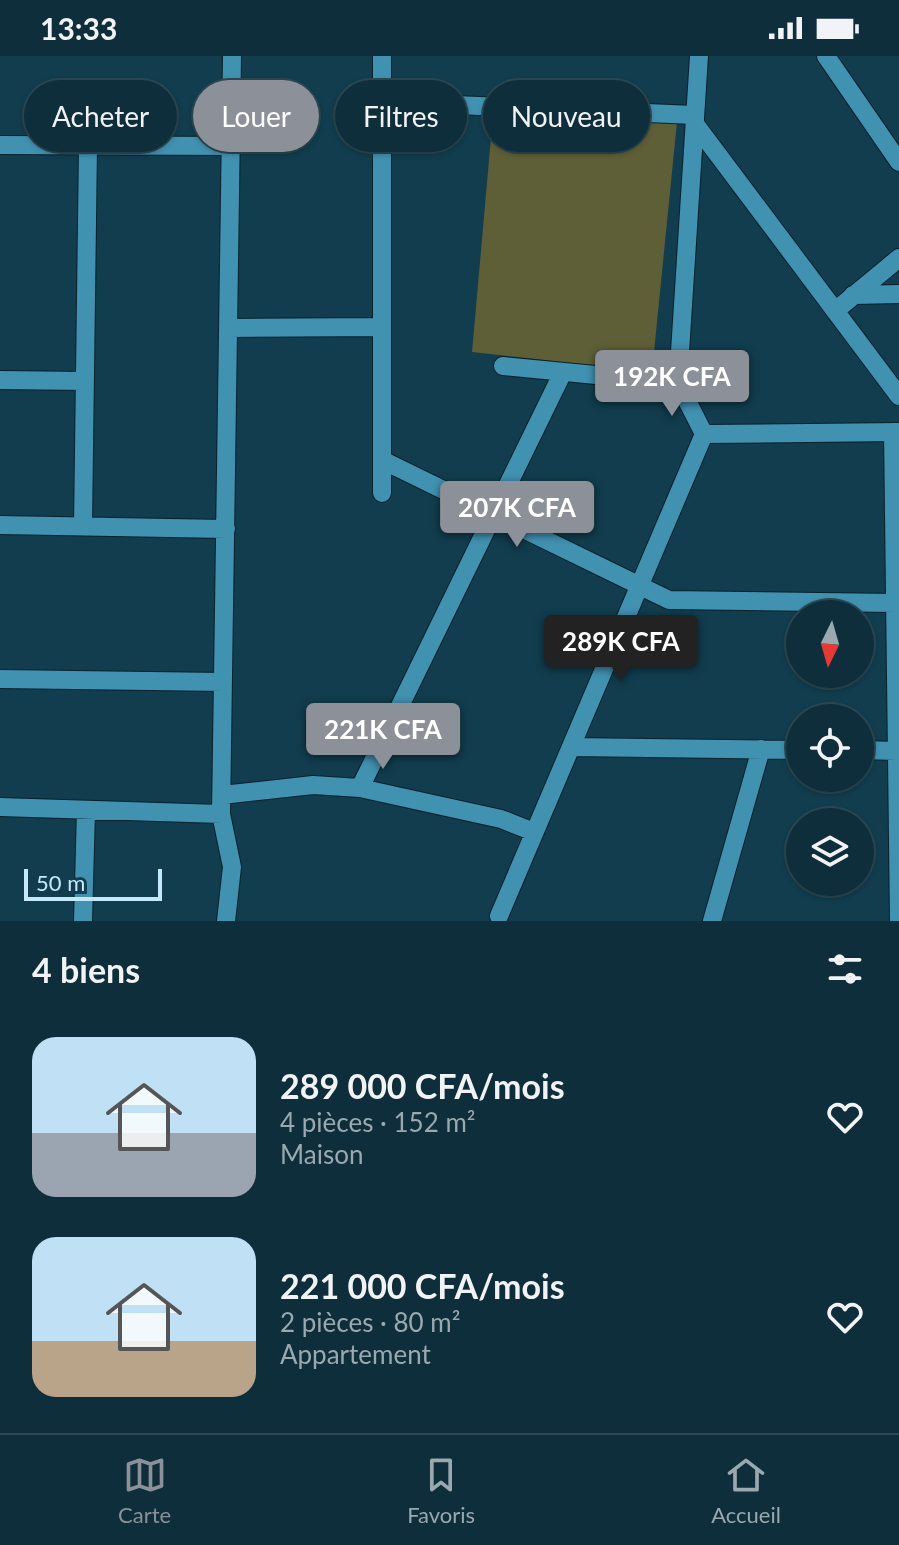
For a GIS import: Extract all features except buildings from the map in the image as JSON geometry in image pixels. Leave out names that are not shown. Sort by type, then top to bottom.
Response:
[{"type":"street","points":[[232,56],[232,80]]},
{"type":"street","points":[[382,56],[382,80]]},
{"type":"street","points":[[699,56],[678,383],[704,434]]},
{"type":"street","points":[[826,56],[899,162]]},
{"type":"street","points":[[467,107],[695,119]]},
{"type":"street","points":[[695,119],[899,396]]},
{"type":"street","points":[[0,145],[24,145]]},
{"type":"street","points":[[83,526],[88,152]]},
{"type":"street","points":[[226,921],[232,867],[221,814],[231,152]]},
{"type":"street","points":[[382,152],[382,493]]},
{"type":"street","points":[[835,311],[899,258]]},
{"type":"street","points":[[853,295],[899,294]]},
{"type":"street","points":[[228,328],[382,327]]},
{"type":"street","points":[[503,366],[678,383]]},
{"type":"street","points":[[360,788],[563,372]]},
{"type":"street","points":[[0,380],[85,381]]},
{"type":"street","points":[[704,434],[896,432],[899,921]]},
{"type":"street","points":[[499,916],[704,434]]},
{"type":"street","points":[[382,460],[669,600],[895,603]]},
{"type":"street","points":[[0,525],[226,529]]},
{"type":"street","points":[[0,679],[223,682]]},
{"type":"street","points":[[571,747],[786,750]]},
{"type":"street","points":[[712,921],[761,749]]},
{"type":"street","points":[[874,750],[897,751]]},
{"type":"street","points":[[222,795],[313,785],[360,788],[501,819],[534,832]]},
{"type":"street","points":[[0,807],[221,814]]},
{"type":"street","points":[[83,921],[86,810]]},
{"type":"shaded area","points":[[650,121],[677,122],[652,372],[472,352],[490,152],[650,152]]}]
